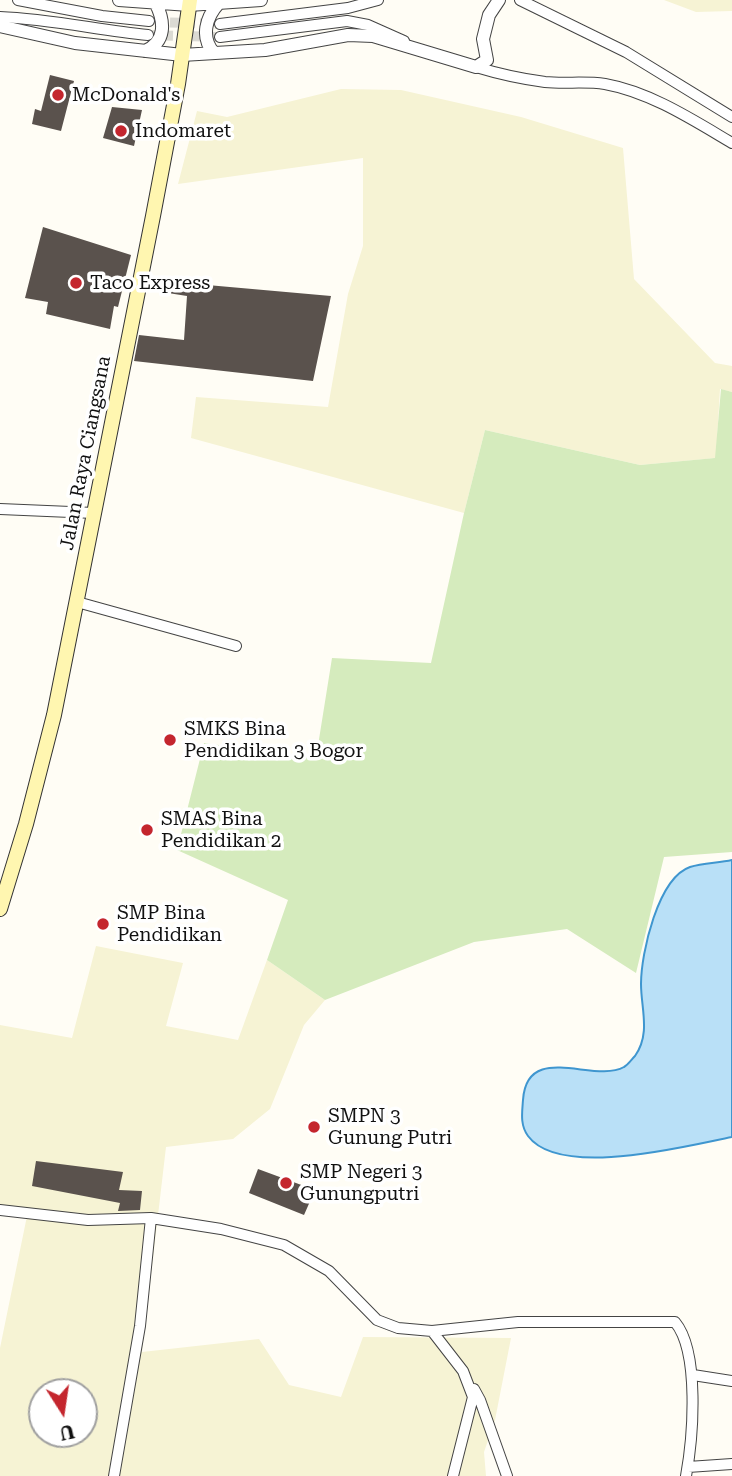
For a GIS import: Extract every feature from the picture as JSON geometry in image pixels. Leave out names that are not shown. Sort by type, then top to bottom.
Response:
[{"type":"main road","name":"Jalan Raya Ciangsana","points":[[0,909],[26,824],[54,715],[153,216],[190,2]]},
{"type":"street","points":[[18,0],[102,16],[149,21]]},
{"type":"street","points":[[120,0],[156,4],[261,0]]},
{"type":"street","points":[[220,24],[348,8],[378,0]]},
{"type":"street","points":[[482,64],[483,39],[489,15],[504,0]]},
{"type":"street","points":[[520,0],[626,52],[732,117]]},
{"type":"street","points":[[214,53],[206,41],[207,21],[219,3]]},
{"type":"street","points":[[145,51],[160,40],[163,24],[156,4]]},
{"type":"street","points":[[0,17],[33,18],[148,35]]},
{"type":"street","points":[[220,37],[347,21],[368,25],[445,58]]},
{"type":"street","points":[[0,26],[75,43],[182,55],[265,50],[348,35],[373,36],[445,58],[482,64],[504,76],[547,82],[603,84],[631,90],[683,114],[732,143]]},
{"type":"street","points":[[0,509],[94,513]]},
{"type":"street","points":[[77,602],[236,646]]},
{"type":"street","points":[[0,1210],[88,1220],[151,1218],[221,1229],[284,1245],[329,1271],[377,1320],[398,1328],[432,1331],[518,1322],[675,1322],[682,1331],[693,1374],[687,1471],[732,1464]]},
{"type":"street","points":[[114,1476],[140,1326],[151,1218]]},
{"type":"street","points":[[432,1331],[463,1371],[480,1399],[507,1476]]},
{"type":"street","points":[[453,1476],[473,1397],[463,1371]]},
{"type":"street","points":[[693,1374],[732,1381]]},
{"type":"shaded area","points":[[664,0],[732,0],[732,11],[696,12]]},
{"type":"shaded area","points":[[341,89],[401,90],[521,117],[623,148],[634,279],[715,363],[732,366],[732,392],[720,389],[716,458],[640,465],[485,430],[464,513],[191,438],[196,397],[328,407],[348,294],[363,246],[363,158],[178,184],[197,111],[227,117]]},
{"type":"shaded area","points":[[96,946],[183,963],[166,1026],[238,1040],[267,960],[325,1000],[304,1025],[270,1109],[233,1139],[166,1147],[142,1352],[259,1339],[289,1385],[341,1397],[363,1337],[511,1338],[495,1420],[484,1452],[486,1476],[0,1476],[0,1348],[27,1216],[0,1213],[0,1025],[72,1038]]},
{"type":"green space","points":[[721,389],[732,392],[732,852],[664,857],[636,973],[567,929],[474,942],[325,1000],[267,960],[288,900],[177,850],[204,743],[316,758],[332,658],[431,663],[485,430],[640,465],[715,458]]},
{"type":"water","points":[[732,860],[732,1137],[656,1152],[594,1158],[567,1156],[544,1149],[528,1136],[524,1128],[523,1100],[527,1082],[536,1072],[549,1068],[611,1071],[624,1067],[635,1056],[644,1030],[641,984],[644,954],[660,901],[679,874],[690,867]]},
{"type":"building","name":"McDonald's","points":[[50,75],[74,81],[61,131],[32,124],[35,109],[41,111]]},
{"type":"building","points":[[112,107],[142,110],[134,146],[103,138]]},
{"type":"building","name":"Taco Express","points":[[43,227],[131,255],[118,307],[114,306],[110,329],[46,314],[48,302],[25,298]]},
{"type":"building","points":[[151,280],[331,296],[313,381],[134,361],[139,335],[184,340],[187,296],[149,290]]},
{"type":"building","points":[[36,1161],[123,1172],[119,1190],[142,1191],[140,1210],[118,1211],[120,1203],[32,1186]]},
{"type":"building","name":"SMPN 3 Gunung Putri","points":[[258,1169],[315,1190],[304,1215],[249,1193]]},
{"type":"tunnel","points":[[155,22],[216,24]]},
{"type":"tunnel","points":[[148,35],[220,37]]},
{"type":"place","name":"McDonald's","points":[[58,95]]},
{"type":"place","name":"Indomaret","points":[[121,131]]},
{"type":"place","name":"Taco Express","points":[[76,283]]},
{"type":"place","name":"SMKS Bina Pendidikan 3 Bogor","points":[[170,740]]},
{"type":"place","name":"SMAS Bina Pendidikan 2","points":[[147,830]]},
{"type":"place","name":"SMP Bina Pendidikan","points":[[103,924]]},
{"type":"place","name":"SMPN 3 Gunung Putri","points":[[314,1127]]},
{"type":"place","name":"SMP Negeri 3 Gunungputri","points":[[286,1183]]}]
